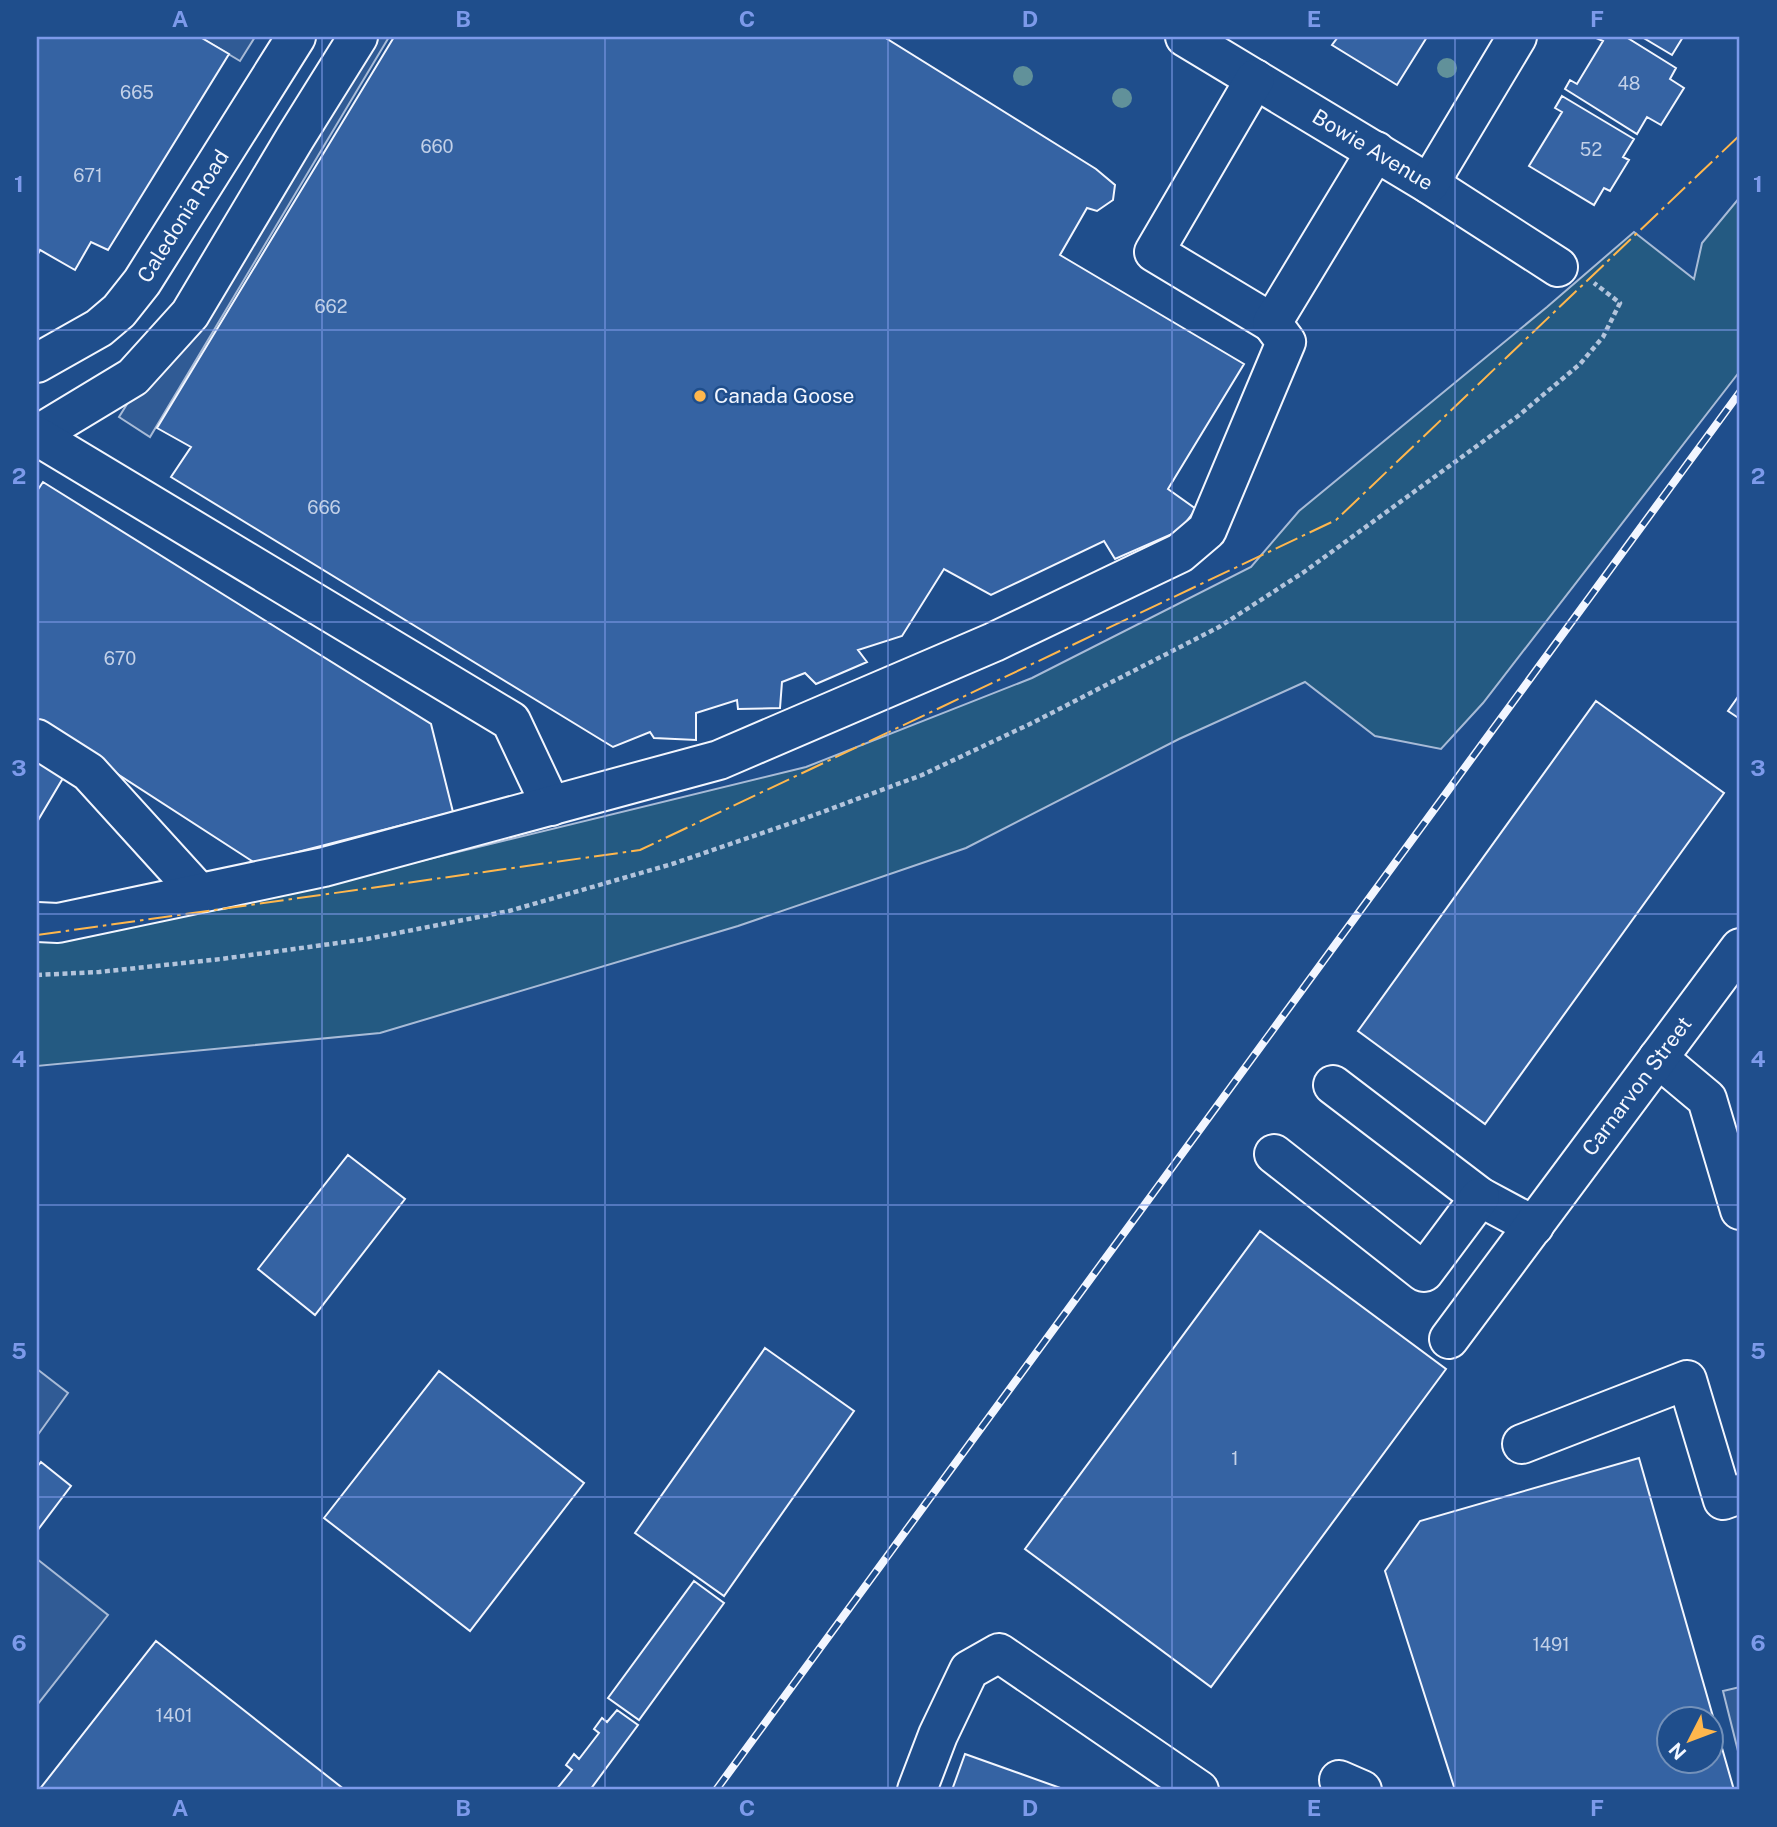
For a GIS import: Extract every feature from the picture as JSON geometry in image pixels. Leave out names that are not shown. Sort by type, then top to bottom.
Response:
[{"type":"street","name":"Caledonia Road","points":[[37,363],[99,328],[119,311],[142,282],[296,37]]},
{"type":"street","points":[[358,37],[190,314],[133,377],[37,436],[511,721],[551,806]]},
{"type":"street","name":"Bowie Avenue","points":[[1185,37],[1376,151],[1559,267]]},
{"type":"street","points":[[1429,184],[1517,37]]},
{"type":"street","points":[[37,922],[58,923],[324,867],[719,760],[995,642],[1180,553],[1207,530],[1286,342],[1272,323],[1154,252],[1255,79]]},
{"type":"street","points":[[1272,323],[1376,151]]},
{"type":"street","points":[[37,739],[89,772],[199,893]]},
{"type":"street","name":"Carnarvon Street","points":[[1449,1339],[1740,948]]},
{"type":"street","points":[[1658,1058],[1707,1099],[1740,1210]]},
{"type":"street","points":[[1333,1085],[1480,1197],[1535,1226]]},
{"type":"street","points":[[1275,1154],[1424,1272],[1480,1197]]},
{"type":"street","points":[[1522,1444],[1687,1380],[1723,1500],[1740,1494]]},
{"type":"street","points":[[916,1790],[937,1735],[969,1670],[999,1653],[1199,1790]]},
{"type":"shaded area","points":[[200,37],[255,37],[240,61]]},
{"type":"shaded area","points":[[356,37],[389,37],[150,437],[119,417]]},
{"type":"shaded area","points":[[1740,197],[1740,371],[1483,703],[1441,749],[1375,736],[1305,682],[1179,739],[966,848],[738,926],[380,1033],[37,1066],[37,930],[224,909],[806,767],[1032,678],[1251,567],[1299,511],[1634,232],[1694,279],[1702,243]]},
{"type":"shaded area","points":[[37,1369],[68,1393],[37,1436]]},
{"type":"shaded area","points":[[37,1559],[108,1615],[37,1705]]},
{"type":"shaded area","points":[[1740,1687],[1740,1759],[1723,1691]]},
{"type":"building","points":[[37,37],[200,37],[229,54],[108,250],[91,242],[75,270],[40,250],[37,256]]},
{"type":"building","name":"Canada Goose","points":[[394,37],[884,37],[1096,169],[1115,185],[1113,200],[1097,211],[1087,208],[1060,255],[1244,364],[1168,489],[1196,509],[1179,531],[1115,559],[1104,541],[991,595],[944,569],[902,636],[858,650],[867,662],[816,684],[805,673],[782,682],[780,708],[738,709],[737,700],[696,713],[696,740],[654,738],[650,732],[613,747],[171,477],[191,447],[157,428]]},
{"type":"building","points":[[1338,37],[1427,37],[1397,85],[1332,45]]},
{"type":"building","points":[[1594,37],[1626,37],[1676,68],[1670,79],[1684,88],[1661,125],[1647,117],[1637,134],[1565,89],[1570,80],[1577,84],[1603,41]]},
{"type":"building","points":[[1642,37],[1683,37],[1672,55]]},
{"type":"building","points":[[1562,96],[1634,139],[1623,157],[1629,160],[1610,191],[1604,188],[1594,205],[1529,166],[1562,112],[1555,108]]},
{"type":"building","points":[[43,482],[431,724],[453,812],[255,863],[37,722],[37,491]]},
{"type":"building","points":[[1740,694],[1740,719],[1728,711]]},
{"type":"building","points":[[1596,701],[1724,793],[1485,1124],[1358,1031]]},
{"type":"building","points":[[37,756],[66,773],[37,822]]},
{"type":"building","points":[[348,1155],[405,1199],[315,1315],[258,1269]]},
{"type":"building","points":[[1260,1231],[1446,1369],[1211,1687],[1025,1549]]},
{"type":"building","points":[[765,1348],[854,1411],[724,1596],[635,1533]]},
{"type":"building","points":[[439,1371],[584,1483],[470,1631],[324,1518]]},
{"type":"building","points":[[1639,1458],[1709,1704],[1654,1704],[1654,1774],[1724,1774],[1724,1755],[1734,1790],[1455,1790],[1385,1571],[1420,1521]]},
{"type":"building","points":[[41,1462],[71,1486],[37,1531],[37,1467]]},
{"type":"building","points":[[694,1581],[724,1603],[639,1720],[608,1698]]},
{"type":"building","points":[[156,1641],[345,1790],[39,1790]]},
{"type":"building","points":[[617,1710],[638,1725],[590,1790],[556,1790],[572,1770],[566,1765],[574,1754],[579,1759],[599,1733],[594,1729],[602,1718],[607,1722]]},
{"type":"building","points":[[965,1754],[1066,1790],[952,1790]]},
{"type":"railway","points":[[716,1790],[1740,392]]},
{"type":"power","points":[[37,935],[640,850],[1336,520],[1740,135]]},
{"type":"place","name":"Canada Goose","points":[[700,396]]}]
